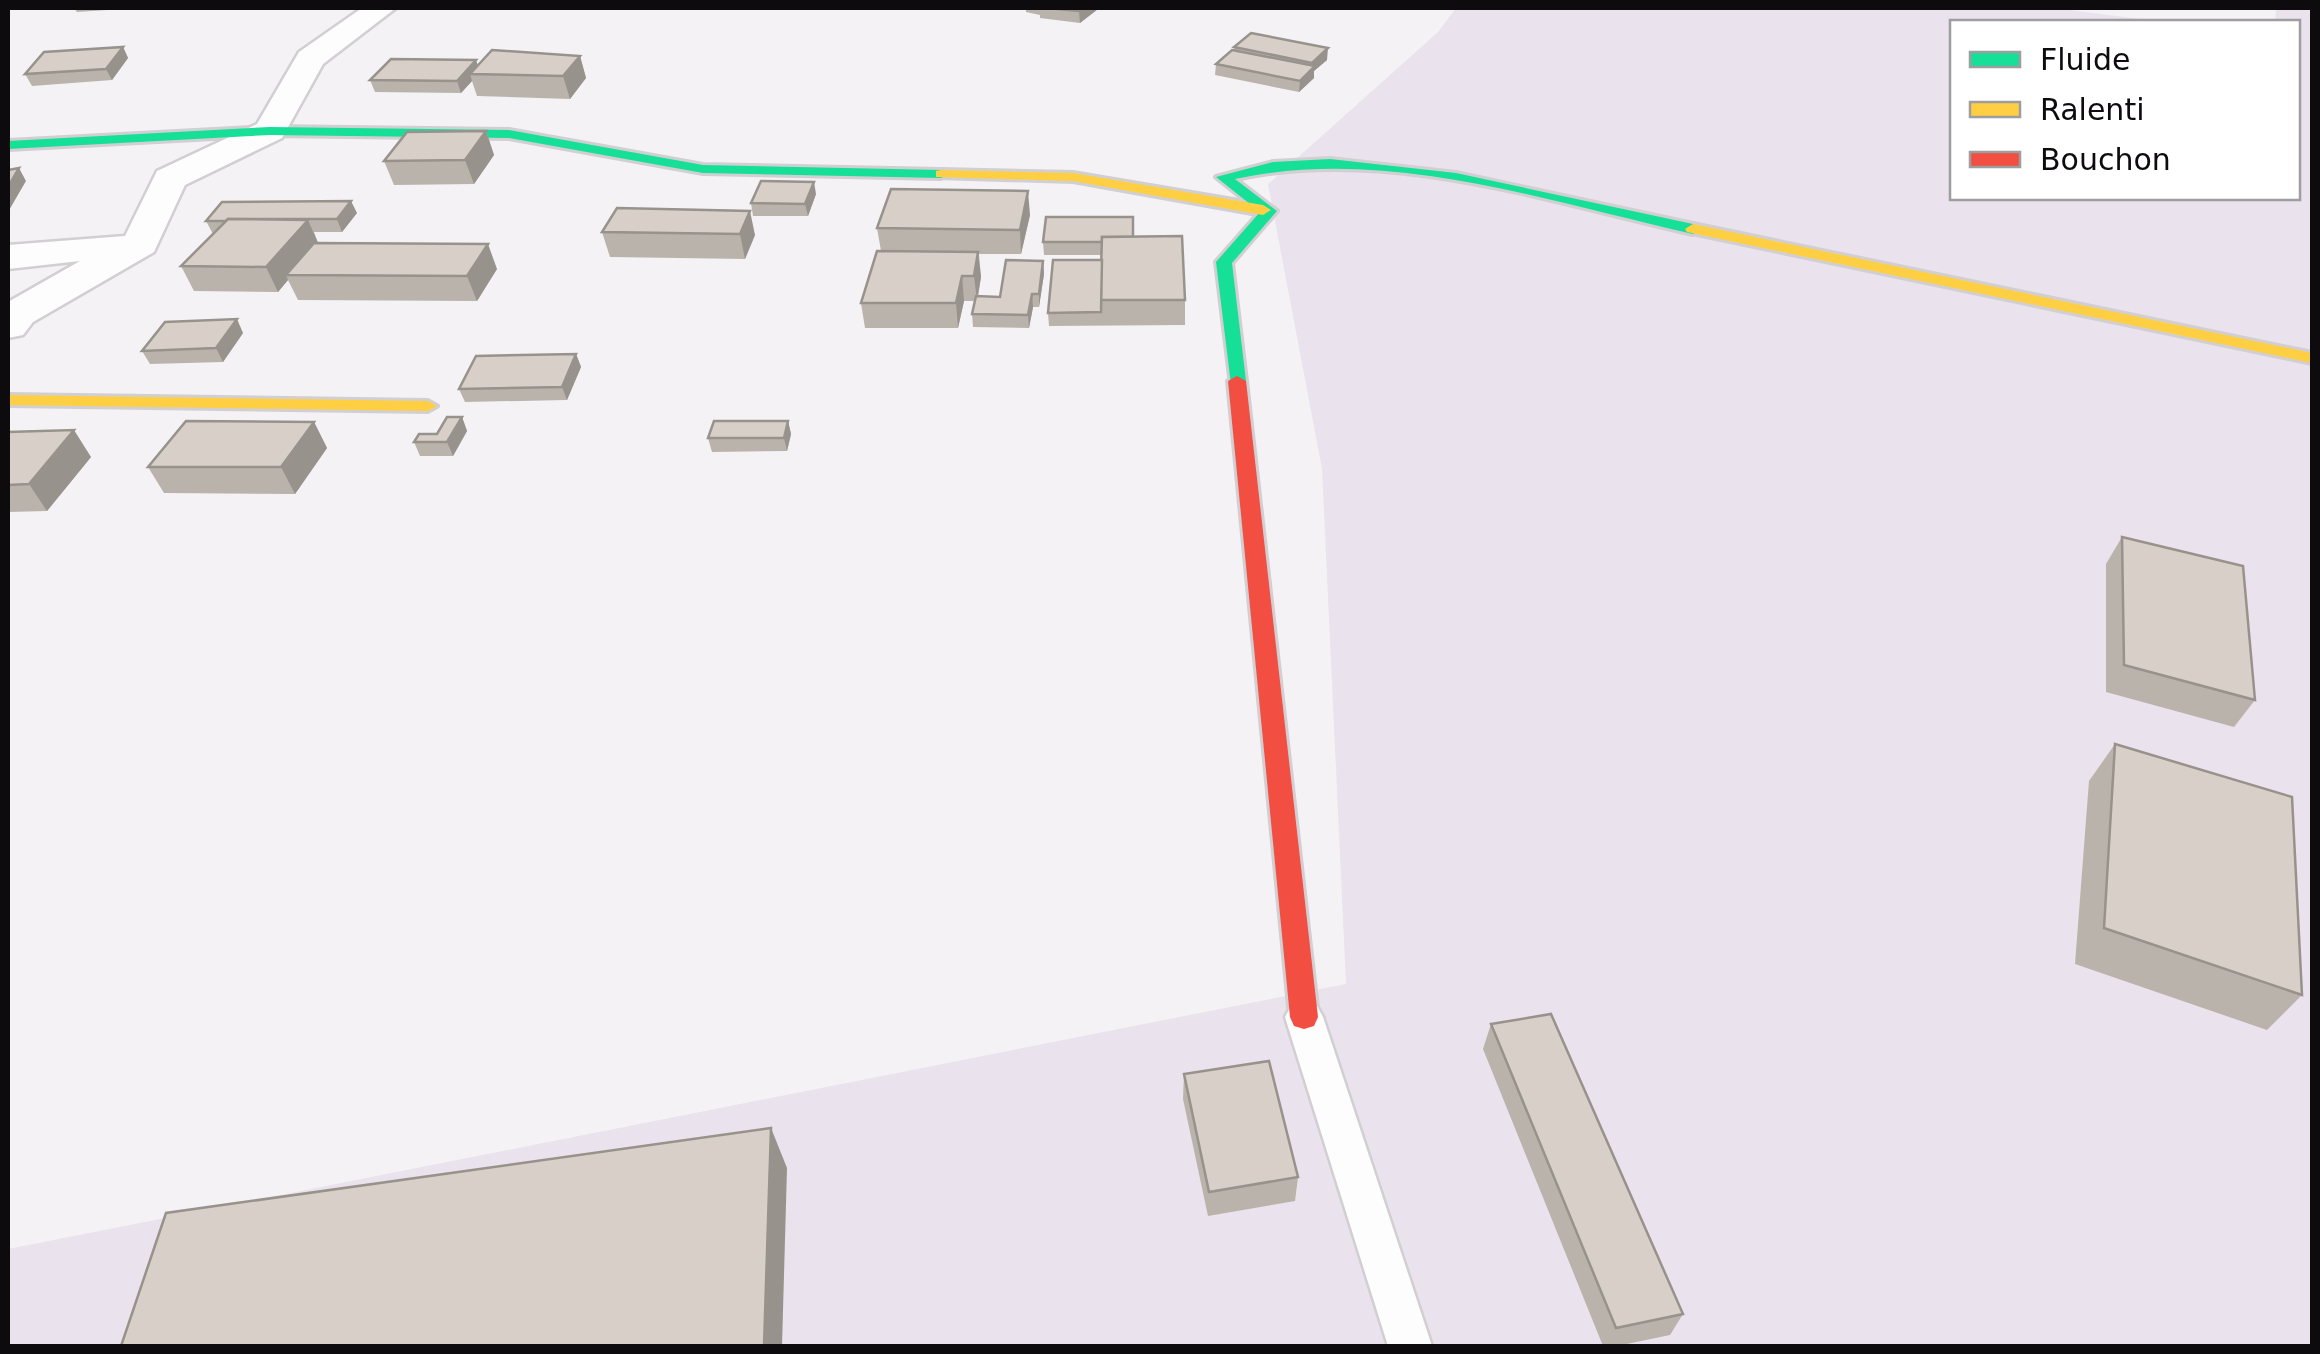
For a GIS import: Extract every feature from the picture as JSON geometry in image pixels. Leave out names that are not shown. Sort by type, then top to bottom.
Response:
[{"type":"street","points":[[8,326],[18,313],[140,244],[170,180],[270,130],[310,59],[381,8]]},
{"type":"street","points":[[8,146],[270,130],[509,134],[703,169],[1073,178],[1269,212]]},
{"type":"street","points":[[1269,212],[1223,178],[1252,165],[1293,162],[1403,170],[2312,358]]},
{"type":"street","points":[[1269,212],[1224,262],[1304,1016]]},
{"type":"street","points":[[8,257],[140,244]]},
{"type":"street","points":[[8,400],[428,406]]},
{"type":"lane","points":[[1304,1016],[1410,1346]]},
{"type":"shaded area","points":[[1456,8],[2055,8],[2147,20],[1950,20],[1950,200],[2300,200],[2300,20],[2275,20],[2276,8],[2312,8],[2312,1346],[8,1346],[8,1249],[1346,984],[1322,469],[1268,184],[1438,32]]},
{"type":"building","points":[[1251,33],[1328,48],[1312,63],[1234,47]]},
{"type":"building","points":[[123,47],[106,69],[25,74],[44,52]]},
{"type":"building","points":[[492,50],[580,56],[563,76],[470,74]]},
{"type":"building","points":[[1232,50],[1315,66],[1300,81],[1216,64]]},
{"type":"building","points":[[391,59],[476,60],[457,81],[370,80]]},
{"type":"building","points":[[486,131],[465,160],[384,161],[407,132]]},
{"type":"building","points":[[19,168],[8,187],[8,170]]},
{"type":"building","points":[[761,181],[814,182],[805,204],[751,203]]},
{"type":"building","points":[[891,189],[1028,191],[1020,230],[877,228]]},
{"type":"building","points":[[351,201],[337,219],[206,221],[222,202]]},
{"type":"building","points":[[617,208],[750,211],[740,234],[602,232]]},
{"type":"building","points":[[1046,217],[1133,217],[1133,237],[1102,237],[1102,242],[1043,242]]},
{"type":"building","points":[[228,219],[308,220],[266,267],[181,266]]},
{"type":"building","points":[[1182,236],[1185,300],[1100,300],[1102,237]]},
{"type":"building","points":[[314,243],[488,244],[467,276],[286,275]]},
{"type":"building","points":[[877,251],[978,252],[974,276],[962,276],[956,303],[861,303]]},
{"type":"building","points":[[1006,260],[1043,261],[1039,294],[1032,294],[1028,315],[972,314],[976,296],[1000,297]]},
{"type":"building","points":[[1053,260],[1102,260],[1101,312],[1048,313]]},
{"type":"building","points":[[237,319],[216,348],[142,351],[165,322]]},
{"type":"building","points":[[576,354],[562,387],[459,389],[476,356]]},
{"type":"building","points":[[447,417],[462,417],[447,442],[414,442],[419,434],[437,434]]},
{"type":"building","points":[[186,421],[314,422],[281,467],[148,467]]},
{"type":"building","points":[[714,421],[788,421],[784,438],[708,438]]},
{"type":"building","points":[[74,430],[29,484],[8,485],[8,432]]},
{"type":"building","points":[[2122,537],[2243,566],[2255,700],[2124,665]]},
{"type":"building","points":[[2115,744],[2292,797],[2302,995],[2104,928]]},
{"type":"building","points":[[1551,1014],[1683,1314],[1616,1328],[1491,1024]]},
{"type":"building","points":[[1269,1061],[1298,1177],[1209,1192],[1184,1074]]},
{"type":"building","points":[[771,1128],[764,1346],[121,1346],[166,1213]]},
{"type":"traffic: fast","points":[[8,145],[270,131],[509,134],[703,169],[941,174]]},
{"type":"traffic: fast","points":[[1237,381],[1224,262],[1269,211],[1223,177],[1273,166],[1392,168],[1520,190],[1693,229]]},
{"type":"traffic: slow","points":[[941,174],[1073,177],[1263,210]]},
{"type":"traffic: slow","points":[[1693,229],[2312,358]]},
{"type":"traffic: slow","points":[[8,400],[428,406]]},
{"type":"traffic: jam","points":[[1237,381],[1304,1017]]}]
